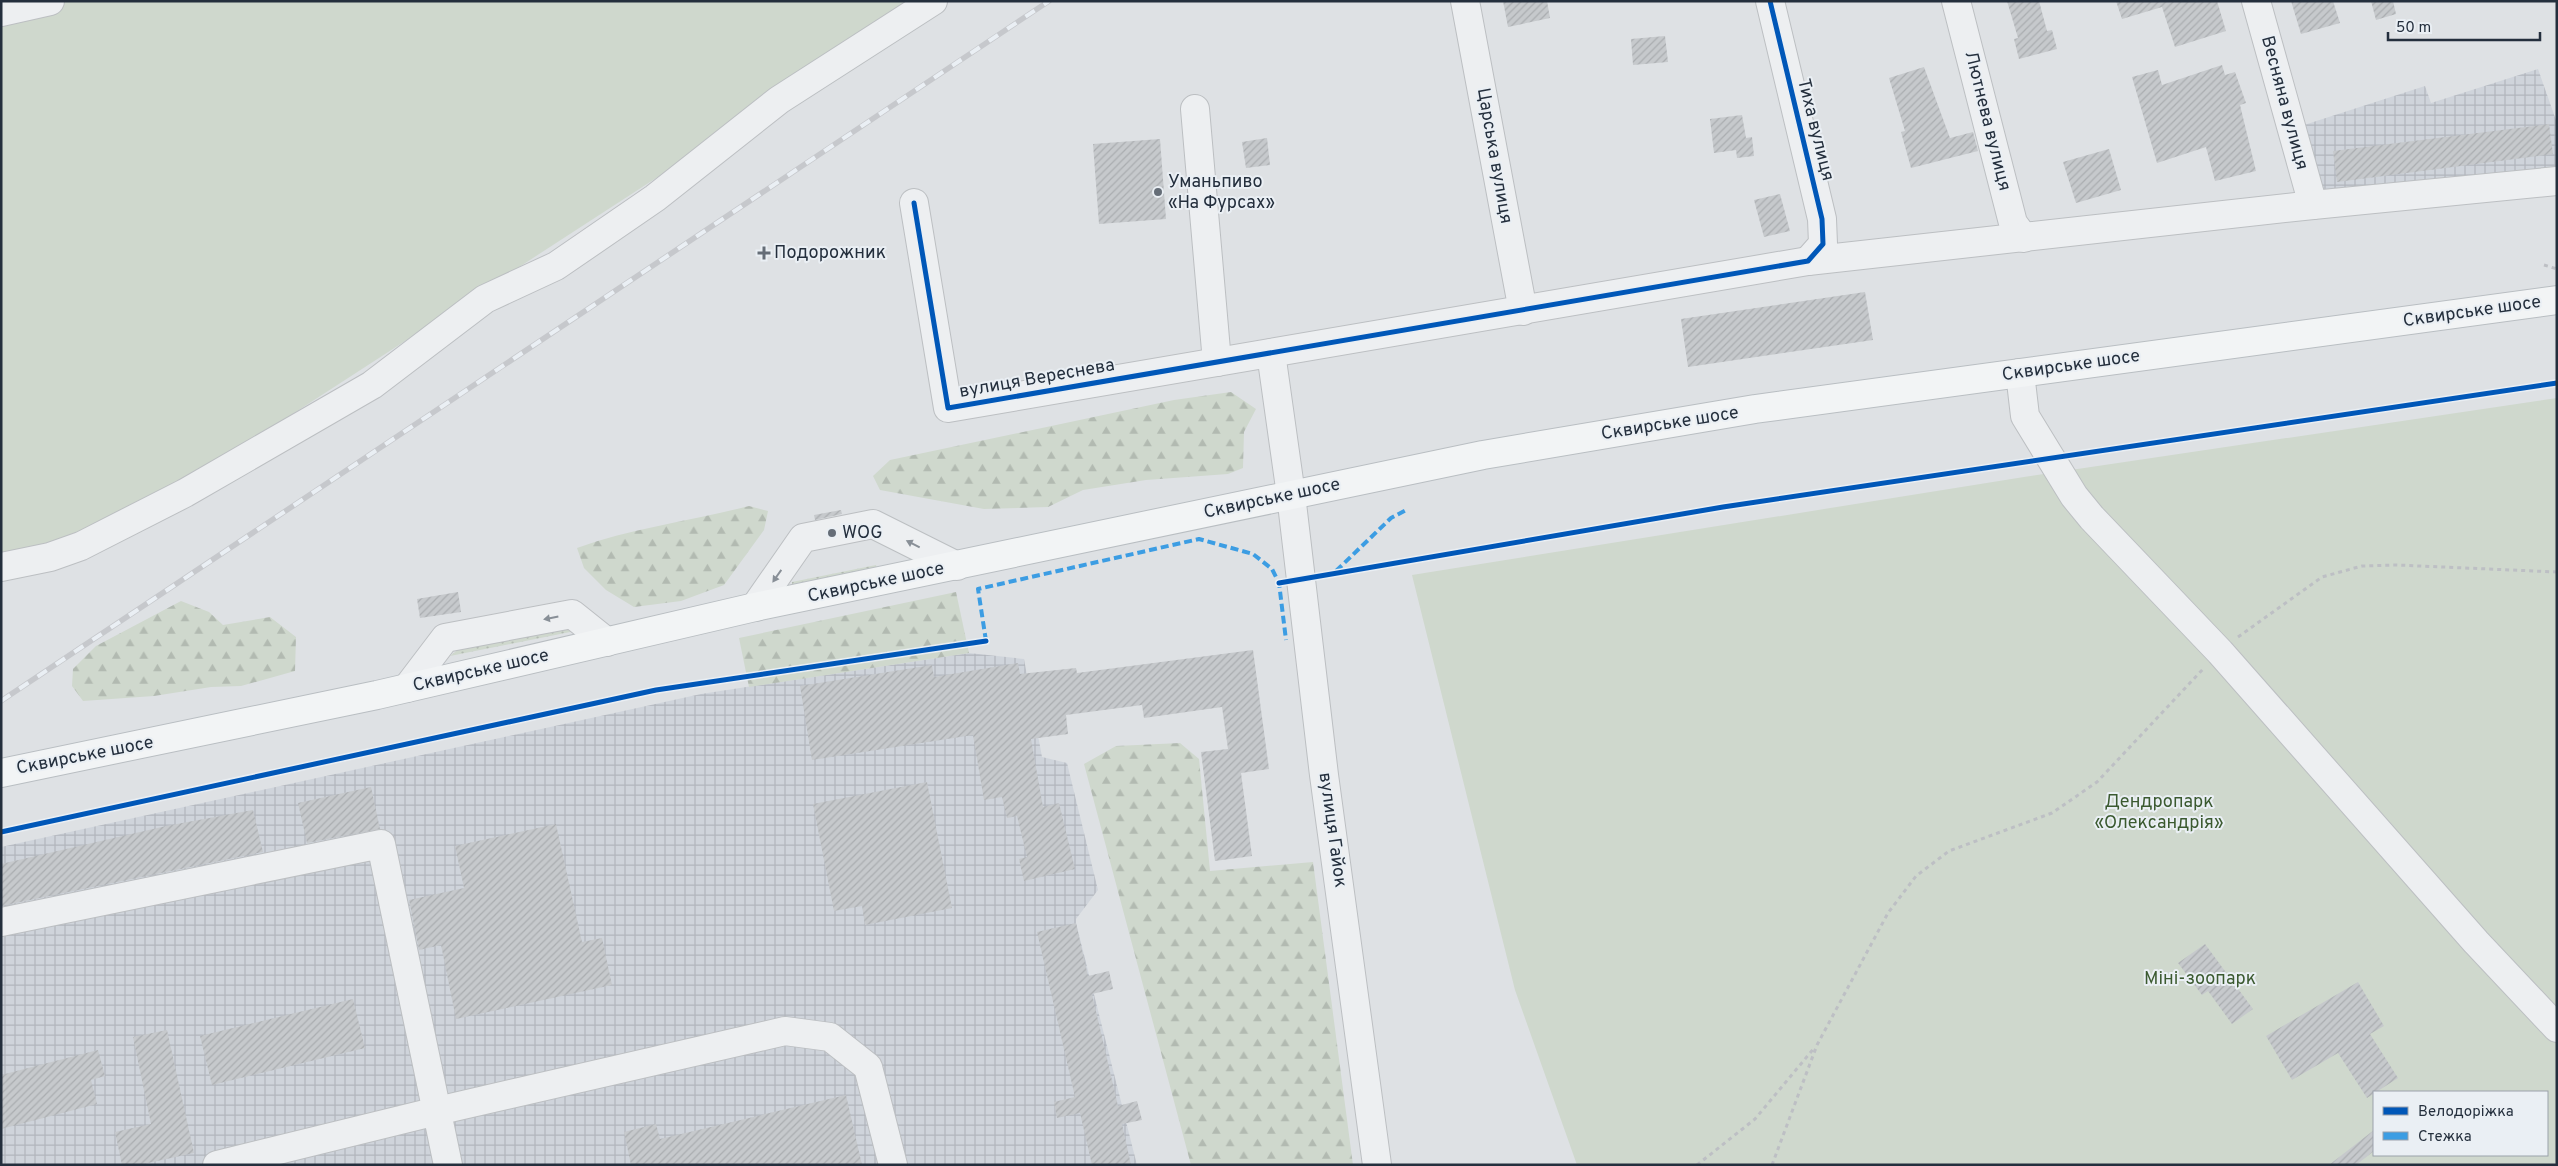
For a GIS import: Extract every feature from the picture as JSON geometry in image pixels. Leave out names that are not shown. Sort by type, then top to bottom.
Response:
[{"type":"main road","name":"Сквирське шосе","points":[[1,773],[407,688],[754,607],[1492,453],[1755,410],[2557,300]]},
{"type":"street","points":[[1,12],[50,1]]},
{"type":"street","points":[[1,567],[50,557],[81,546],[185,493],[372,385],[485,300],[556,266],[655,198],[779,100],[934,1]]},
{"type":"street","name":"Царська вулиця","points":[[1466,1],[1523,311]]},
{"type":"street","name":"Тиха вулиця","points":[[1770,1],[1822,219],[1823,244],[1808,261]]},
{"type":"street","name":"Лютнева вулиця","points":[[1956,1],[2013,223],[2024,238]]},
{"type":"street","name":"Весняна вулиця","points":[[2256,1],[2312,205]]},
{"type":"street","points":[[1196,109],[1217,362],[1808,261],[2312,205],[2557,181]]},
{"type":"street","name":"вулиця Вереснева","points":[[914,203],[948,408],[1217,362]]},
{"type":"street","name":"вулиця Гайок","points":[[1271,353],[1291,495],[1324,776],[1377,1165]]},
{"type":"street","points":[[2020,373],[2025,416],[2074,496],[2092,518],[2220,652],[2470,935],[2557,1028]]},
{"type":"street","points":[[754,607],[803,538],[873,524],[957,566]]},
{"type":"street","points":[[407,688],[444,638],[572,614],[607,642]]},
{"type":"street","points":[[1,922],[381,844],[448,1165]]},
{"type":"street","points":[[217,1165],[437,1111],[785,1031],[830,1037],[868,1068],[893,1165]]},
{"type":"path","points":[[2544,264],[2557,269]]},
{"type":"path","points":[[1772,1165],[1817,1045],[1888,913],[1916,876],[1949,851],[2052,813],[2097,782],[2220,652],[2261,618],[2322,577],[2362,566],[2397,565],[2557,572]]},
{"type":"path","points":[[1697,1165],[1755,1119],[1817,1045]]},
{"type":"shaded area","points":[[2538,69],[2557,123],[2557,168],[2328,195],[2323,189],[2304,125],[2425,86],[2431,103]]},
{"type":"shaded area","points":[[969,653],[1024,659],[1042,757],[1067,763],[1098,890],[1076,919],[1076,923],[1137,1165],[1,1165],[1,847],[701,694]]},
{"type":"green space","points":[[1,1],[929,1],[214,465],[1,580]]},
{"type":"green space","points":[[1231,392],[1256,409],[1244,432],[1243,468],[1228,474],[1146,480],[1083,490],[1048,507],[984,509],[880,490],[873,476],[890,460],[1174,400]]},
{"type":"green space","name":"Дендропарк «Олександрія»","points":[[2557,398],[2557,1165],[1577,1165],[1515,990],[1412,575],[2024,477]]},
{"type":"green space","points":[[749,506],[768,511],[764,530],[724,585],[681,601],[634,607],[606,590],[584,568],[577,548],[619,535]]},
{"type":"green space","points":[[876,565],[877,569],[792,586],[792,582]]},
{"type":"green space","points":[[956,592],[969,653],[749,687],[739,638]]},
{"type":"green space","points":[[181,601],[209,612],[223,625],[270,617],[296,637],[295,671],[241,686],[211,687],[154,696],[83,701],[72,686],[73,669],[96,646]]},
{"type":"green space","points":[[572,626],[580,630],[450,656],[460,648]]},
{"type":"green space","points":[[1180,743],[1199,759],[1210,871],[1313,862],[1353,1165],[1191,1165],[1084,764],[1116,746]]},
{"type":"building","points":[[1503,1],[1547,1],[1550,18],[1508,27]]},
{"type":"building","points":[[2007,1],[2039,1],[2047,31],[2052,30],[2057,49],[2019,59],[2014,39],[2018,38]]},
{"type":"building","points":[[2116,1],[2217,1],[2226,31],[2175,47],[2162,7],[2122,19]]},
{"type":"building","points":[[2291,1],[2333,1],[2340,23],[2301,34]]},
{"type":"building","points":[[2371,1],[2393,1],[2396,14],[2376,20]]},
{"type":"building","points":[[1665,36],[1668,62],[1633,65],[1631,39]]},
{"type":"building","points":[[2222,65],[2225,75],[2235,72],[2246,103],[2240,105],[2256,171],[2215,181],[2206,147],[2157,163],[2132,77],[2158,70],[2162,85]]},
{"type":"building","points":[[1924,67],[1950,138],[1973,132],[1978,151],[1911,168],[1901,132],[1905,131],[1889,78]]},
{"type":"building","points":[[1742,115],[1746,138],[1752,137],[1754,156],[1737,158],[1736,150],[1714,153],[1710,119]]},
{"type":"building","points":[[2549,124],[2553,154],[2337,182],[2333,151]]},
{"type":"building","points":[[1267,138],[1270,165],[1246,168],[1242,142]]},
{"type":"building","points":[[1160,139],[1166,219],[1099,224],[1093,144]]},
{"type":"building","points":[[2109,149],[2121,190],[2076,203],[2063,162]]},
{"type":"building","points":[[1780,194],[1790,231],[1764,237],[1754,200]]},
{"type":"building","points":[[1865,292],[1873,340],[1688,367],[1681,319]]},
{"type":"building","points":[[841,510],[842,514],[815,520],[814,515]]},
{"type":"building","points":[[458,592],[461,612],[420,618],[417,599]]},
{"type":"building","points":[[1253,650],[1269,769],[1241,773],[1252,856],[1215,861],[1201,752],[1228,749],[1222,707],[1144,718],[1142,705],[1066,715],[1068,734],[1031,739],[1043,807],[1059,803],[1075,869],[1024,881],[1019,859],[1027,857],[1017,816],[1007,818],[1002,797],[984,800],[973,735],[812,760],[800,686],[932,665],[934,677],[1018,663],[1020,674],[1076,668],[1077,673]]},
{"type":"building","points":[[927,782],[952,908],[865,925],[862,906],[834,911],[813,804]]},
{"type":"building","points":[[371,787],[380,829],[307,843],[298,803]]},
{"type":"building","points":[[253,810],[263,852],[1,906],[1,864],[166,826]]},
{"type":"building","points":[[556,824],[582,942],[602,938],[612,985],[456,1019],[441,945],[419,950],[409,900],[464,888],[455,846]]},
{"type":"building","points":[[1076,923],[1088,976],[1109,971],[1113,989],[1092,994],[1118,1106],[1137,1101],[1142,1120],[1122,1124],[1131,1165],[1092,1165],[1080,1113],[1057,1118],[1054,1102],[1075,1097],[1037,932]]},
{"type":"building","points":[[2205,944],[2253,1009],[2232,1024],[2208,991],[2202,995],[2178,963]]},
{"type":"building","points":[[2358,982],[2384,1026],[2370,1034],[2398,1078],[2378,1091],[2373,1091],[2373,1094],[2367,1098],[2338,1053],[2292,1080],[2266,1036]]},
{"type":"building","points":[[353,999],[365,1048],[212,1085],[200,1036]]},
{"type":"building","points":[[167,1030],[194,1153],[139,1165],[122,1165],[115,1132],[151,1124],[133,1037]]},
{"type":"building","points":[[98,1050],[105,1076],[91,1080],[97,1104],[1,1129],[1,1075]]},
{"type":"building","points":[[846,1095],[862,1165],[631,1165],[624,1132],[656,1124],[660,1139]]},
{"type":"building","points":[[2373,1131],[2373,1152],[2356,1165],[2329,1165]]},
{"type":"railway","points":[[1,701],[1049,1]]},
{"type":"marked path","points":[[1336,571],[1391,518],[1406,510]]},
{"type":"marked path","points":[[986,641],[978,589],[1199,539],[1253,554],[1272,569],[1279,583],[1286,640]]},
{"type":"cycle path","points":[[914,203],[948,408],[1808,261],[1823,244],[1822,219],[1770,1]]},
{"type":"cycle path","points":[[1279,583],[1723,507],[2557,383]]},
{"type":"cycle path","points":[[1,832],[656,690],[986,641]]},
{"type":"place","name":"Уманьпиво «На Фурсах»","points":[[1158,192]]},
{"type":"place","name":"Подорожник","points":[[764,253]]},
{"type":"place","name":"WOG","points":[[832,533]]},
{"type":"park label","name":"Міні-зоопарк","points":[[2200,979]]}]
